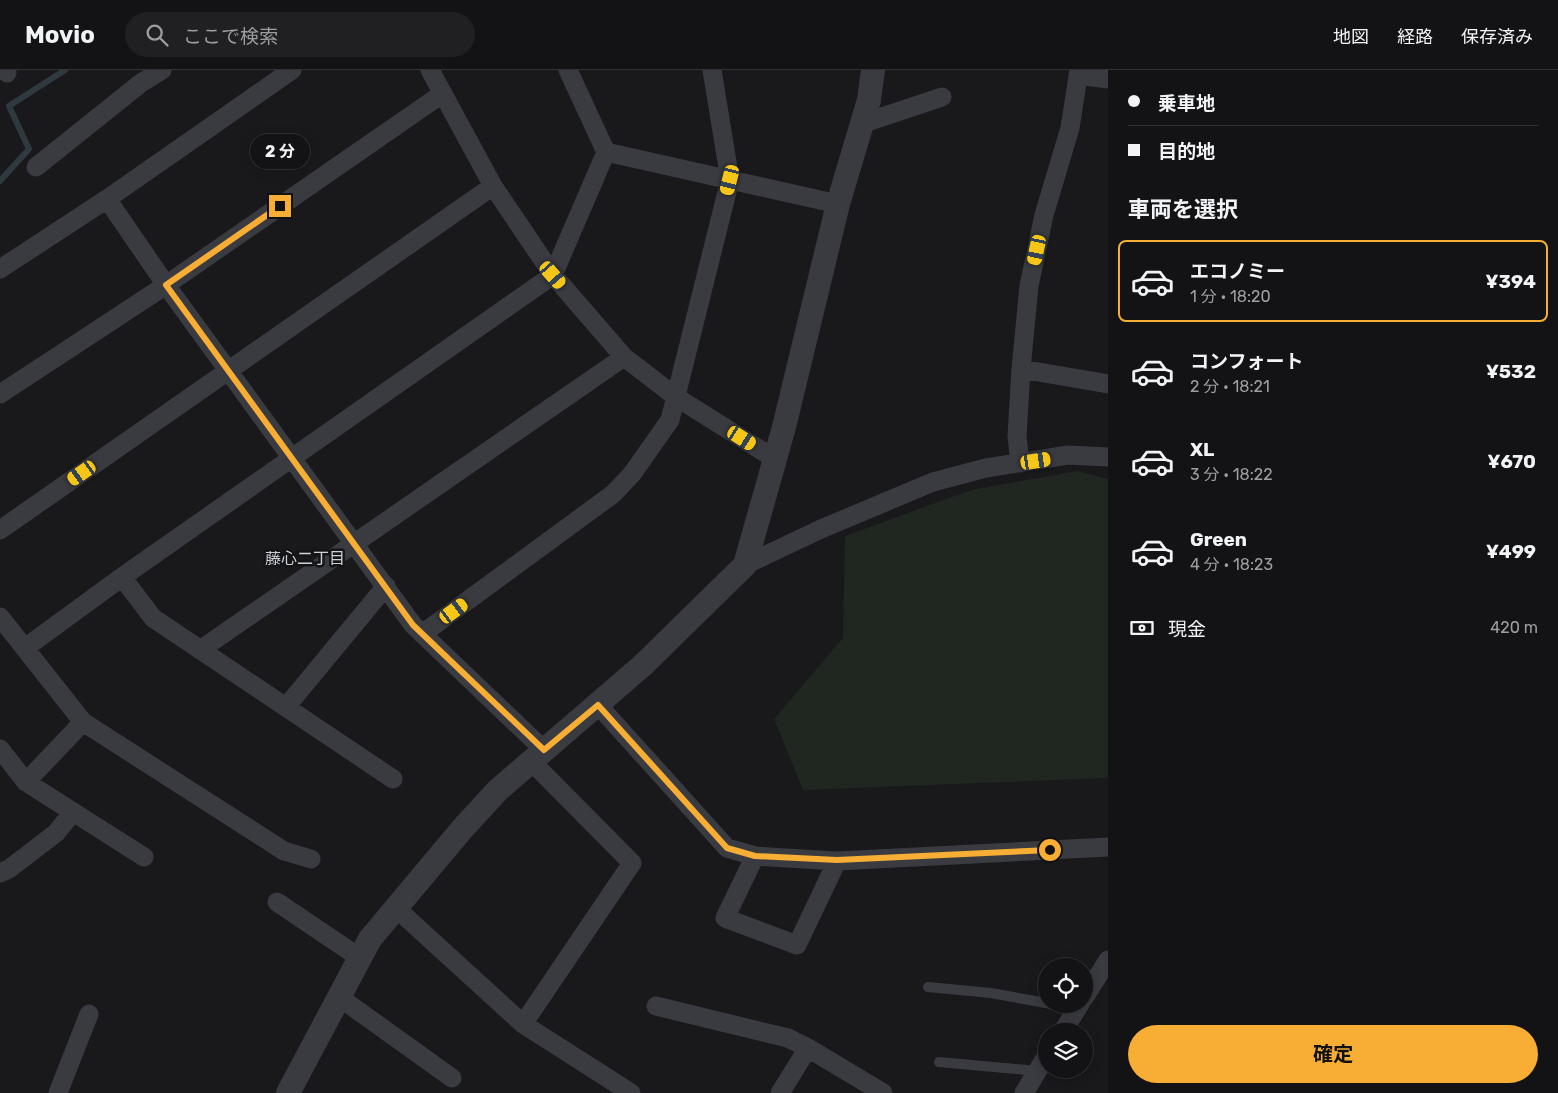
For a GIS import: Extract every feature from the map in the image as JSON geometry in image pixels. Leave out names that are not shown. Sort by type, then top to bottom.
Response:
[{"type":"street","points":[[36,167],[141,83],[162,70]]},
{"type":"street","points":[[0,269],[107,199],[292,70]]},
{"type":"street","points":[[430,70],[493,186],[553,275],[624,357],[676,397],[775,459]]},
{"type":"street","points":[[25,648],[122,577],[553,275],[606,152],[568,70]]},
{"type":"street","points":[[422,634],[614,494],[632,474],[670,420],[730,180],[712,70]]},
{"type":"street","points":[[745,565],[775,459],[838,204],[869,100],[873,70]]},
{"type":"street","points":[[1020,463],[1017,436],[1029,286],[1044,215],[1070,128],[1078,73],[1108,79]]},
{"type":"street","points":[[0,394],[166,285],[442,94]]},
{"type":"street","points":[[862,124],[942,97]]},
{"type":"street","points":[[606,152],[838,204]]},
{"type":"street","points":[[0,530],[493,186]]},
{"type":"street","points":[[107,199],[166,285],[356,543],[413,625],[537,756],[632,863],[523,1024]]},
{"type":"street","points":[[200,650],[624,357]]},
{"type":"street","points":[[1021,369],[1108,384]]},
{"type":"street","points":[[288,1093],[370,940],[463,828],[498,790],[643,665],[745,565],[821,529],[933,482],[986,468],[1068,455],[1108,457]]},
{"type":"street","points":[[122,577],[153,618],[393,780]]},
{"type":"street","points":[[286,707],[386,586]]},
{"type":"street","points":[[0,617],[83,722],[284,851],[311,859]]},
{"type":"street","points":[[598,705],[727,848],[755,856],[837,860],[1108,847]]},
{"type":"street","points":[[26,782],[83,722]]},
{"type":"street","points":[[0,749],[26,782],[144,857]]},
{"type":"street","points":[[0,873],[9,869],[56,833],[73,812]]},
{"type":"street","points":[[755,856],[725,918],[797,945],[837,860]]},
{"type":"street","points":[[277,902],[360,958]]},
{"type":"street","points":[[396,908],[523,1024],[631,1093]]},
{"type":"street","points":[[1093,984],[1108,960]]},
{"type":"street","points":[[339,997],[452,1078]]},
{"type":"street","points":[[656,1006],[788,1038],[883,1093]]},
{"type":"street","points":[[58,1093],[88,1014]]},
{"type":"street","points":[[780,1093],[808,1048]]},
{"type":"street","points":[[1024,1093],[1038,1070]]},
{"type":"lane","points":[[928,987],[992,993],[1038,1002]]},
{"type":"lane","points":[[939,1062],[1038,1064]]},
{"type":"shaded area","points":[[1077,471],[1108,479],[1108,778],[803,790],[774,719],[843,638],[845,536],[971,490]]},
{"type":"waterway","points":[[0,181],[29,149],[9,106],[65,70]]},
{"type":"district","name":"藤心二丁目","points":[[305,558]]},
{"type":"route","points":[[280,206],[166,285],[356,543],[413,625],[544,750],[598,705],[727,848],[755,856],[837,860],[1050,850]]}]
